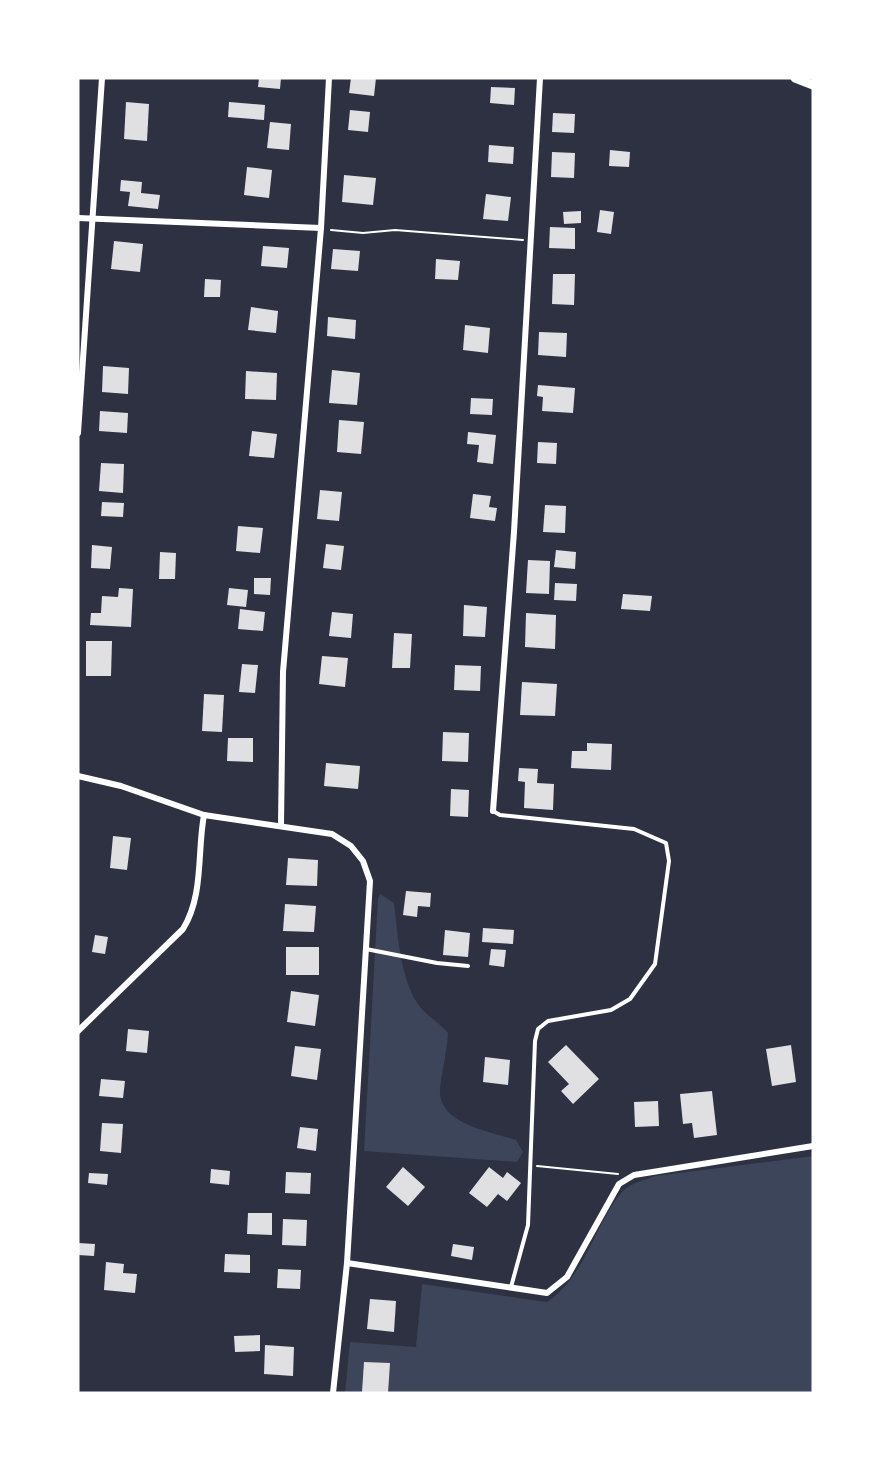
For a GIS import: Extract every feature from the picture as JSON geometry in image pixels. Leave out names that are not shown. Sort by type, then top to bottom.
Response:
[{"type":"street","points":[[78,433],[102,78]]},
{"type":"street","points":[[281,825],[283,672],[321,228],[328,78]]},
{"type":"street","points":[[493,811],[540,78]]},
{"type":"street","points":[[795,78],[813,85]]},
{"type":"street","points":[[78,218],[321,228]]},
{"type":"street","points":[[78,776],[121,786],[204,814],[241,822],[281,825],[332,834],[351,846],[363,861],[370,881],[347,1263],[333,1393]]},
{"type":"street","points":[[78,1031],[183,929],[192,914],[196,898],[199,841],[204,814]]},
{"type":"street","points":[[347,1263],[548,1293],[557,1288],[567,1277],[619,1184],[634,1175],[813,1146]]},
{"type":"lane","points":[[493,811],[500,815],[634,829],[666,843],[669,861],[655,964],[630,999],[611,1010],[548,1021],[538,1029],[535,1041],[528,1225],[510,1288]]},
{"type":"lane","points":[[366,950],[437,963],[468,966]]},
{"type":"path","points":[[321,228],[363,233],[395,230],[531,240]]},
{"type":"path","points":[[532,1165],[634,1175]]},
{"type":"shaded area","points":[[380,894],[394,903],[401,957],[413,996],[423,1011],[448,1033],[440,1089],[441,1101],[447,1111],[468,1125],[516,1140],[523,1152],[517,1162],[364,1151]]},
{"type":"shaded area","points":[[813,1156],[813,1393],[345,1393],[350,1342],[416,1347],[422,1284],[547,1302],[571,1278],[612,1205],[629,1186],[655,1176]]},
{"type":"building","points":[[259,78],[281,78],[280,89],[258,87]]},
{"type":"building","points":[[351,78],[376,78],[374,96],[349,93]]},
{"type":"building","points":[[491,87],[515,88],[514,105],[490,103]]},
{"type":"building","points":[[126,102],[149,104],[147,141],[124,139]]},
{"type":"building","points":[[229,102],[265,105],[264,120],[228,117]]},
{"type":"building","points":[[350,110],[370,112],[368,132],[348,130]]},
{"type":"building","points":[[553,113],[575,114],[574,133],[552,132]]},
{"type":"building","points":[[270,122],[291,124],[289,150],[267,148]]},
{"type":"building","points":[[489,145],[514,147],[513,164],[488,162]]},
{"type":"building","points":[[610,150],[630,152],[629,167],[609,166]]},
{"type":"building","points":[[552,152],[575,153],[574,178],[551,177]]},
{"type":"building","points":[[247,167],[272,170],[269,198],[244,195]]},
{"type":"building","points":[[344,175],[376,178],[373,205],[342,202]]},
{"type":"building","points":[[121,180],[142,182],[141,193],[160,195],[158,209],[128,206],[130,192],[120,191]]},
{"type":"building","points":[[486,194],[511,197],[508,221],[483,219]]},
{"type":"building","points":[[600,210],[614,212],[611,234],[597,232]]},
{"type":"building","points":[[581,211],[581,223],[564,224],[563,212]]},
{"type":"building","points":[[550,227],[575,228],[575,249],[549,248]]},
{"type":"building","points":[[114,241],[143,244],[140,272],[111,269]]},
{"type":"building","points":[[263,246],[289,248],[287,268],[261,266]]},
{"type":"building","points":[[333,249],[360,251],[358,271],[331,269]]},
{"type":"building","points":[[436,259],[460,261],[458,280],[435,279]]},
{"type":"building","points":[[553,274],[575,274],[574,305],[552,304]]},
{"type":"building","points":[[205,279],[221,280],[220,297],[204,297]]},
{"type":"building","points":[[251,307],[278,311],[276,333],[248,330]]},
{"type":"building","points":[[328,317],[356,320],[355,339],[327,336]]},
{"type":"building","points":[[465,325],[490,328],[488,353],[463,350]]},
{"type":"building","points":[[539,332],[567,333],[566,357],[538,355]]},
{"type":"building","points":[[103,366],[129,368],[128,394],[102,392]]},
{"type":"building","points":[[332,370],[360,373],[357,405],[329,403]]},
{"type":"building","points":[[246,371],[277,373],[276,400],[245,399]]},
{"type":"building","points":[[538,385],[575,388],[573,413],[542,411],[543,397],[537,396]]},
{"type":"building","points":[[471,398],[493,399],[492,415],[470,414]]},
{"type":"building","points":[[100,411],[128,413],[127,433],[99,431]]},
{"type":"building","points":[[339,420],[364,422],[361,454],[337,452]]},
{"type":"building","points":[[252,431],[277,434],[274,458],[249,456]]},
{"type":"building","points":[[468,432],[496,435],[493,464],[477,462],[479,445],[467,444]]},
{"type":"building","points":[[538,442],[557,443],[556,464],[537,463]]},
{"type":"building","points":[[101,463],[124,464],[123,493],[99,491]]},
{"type":"building","points":[[320,490],[342,492],[339,521],[317,519]]},
{"type":"building","points":[[473,494],[491,496],[489,507],[497,508],[495,521],[470,518]]},
{"type":"building","points":[[102,502],[124,503],[123,517],[101,516]]},
{"type":"building","points":[[545,505],[566,506],[565,533],[543,532]]},
{"type":"building","points":[[238,526],[263,528],[260,553],[236,551]]},
{"type":"building","points":[[326,544],[344,546],[341,570],[323,568]]},
{"type":"building","points":[[92,545],[112,547],[110,569],[91,568]]},
{"type":"building","points":[[556,550],[576,552],[575,569],[554,567]]},
{"type":"building","points":[[160,552],[176,553],[175,579],[159,579]]},
{"type":"building","points":[[528,560],[550,561],[549,594],[526,593]]},
{"type":"building","points":[[254,578],[271,578],[270,595],[254,594]]},
{"type":"building","points":[[555,583],[577,584],[576,601],[554,600]]},
{"type":"building","points":[[119,588],[133,589],[131,627],[90,625],[91,613],[101,613],[102,596],[118,597]]},
{"type":"building","points":[[229,588],[248,590],[246,607],[227,605]]},
{"type":"building","points":[[623,594],[652,596],[650,611],[621,609]]},
{"type":"building","points":[[464,605],[487,607],[485,637],[463,636]]},
{"type":"building","points":[[240,609],[265,612],[263,631],[238,629]]},
{"type":"building","points":[[332,612],[353,614],[351,638],[329,636]]},
{"type":"building","points":[[526,613],[556,615],[555,649],[525,647]]},
{"type":"building","points":[[394,633],[412,634],[410,668],[392,668]]},
{"type":"building","points":[[86,641],[112,641],[111,676],[86,676]]},
{"type":"building","points":[[322,656],[348,658],[345,687],[319,684]]},
{"type":"building","points":[[242,664],[258,665],[255,693],[239,692]]},
{"type":"building","points":[[455,665],[481,666],[480,691],[454,690]]},
{"type":"building","points":[[522,682],[557,684],[555,716],[520,715]]},
{"type":"building","points":[[204,694],[224,695],[222,732],[202,731]]},
{"type":"building","points":[[443,732],[469,733],[468,762],[442,761]]},
{"type":"building","points":[[228,738],[253,738],[253,762],[227,761]]},
{"type":"building","points":[[587,743],[612,744],[611,770],[571,768],[572,751],[587,751]]},
{"type":"building","points":[[326,763],[360,766],[358,789],[324,786]]},
{"type":"building","points":[[519,768],[538,769],[537,783],[554,784],[553,810],[524,808],[525,782],[518,781]]},
{"type":"building","points":[[451,789],[469,790],[468,817],[450,816]]},
{"type":"building","points":[[113,836],[131,838],[127,870],[110,868]]},
{"type":"building","points":[[288,858],[318,860],[317,886],[286,885]]},
{"type":"building","points":[[406,891],[431,893],[430,907],[418,906],[417,917],[403,915]]},
{"type":"building","points":[[285,904],[316,906],[314,932],[283,931]]},
{"type":"building","points":[[483,928],[514,930],[513,944],[482,942]]},
{"type":"building","points":[[445,930],[470,933],[468,957],[443,955]]},
{"type":"building","points":[[95,935],[108,937],[105,954],[92,952]]},
{"type":"building","points":[[286,947],[319,947],[319,975],[286,975]]},
{"type":"building","points":[[491,949],[506,950],[504,967],[489,965]]},
{"type":"building","points":[[291,991],[319,995],[315,1026],[287,1022]]},
{"type":"building","points":[[128,1029],[149,1031],[147,1053],[126,1051]]},
{"type":"building","points":[[566,1045],[599,1079],[573,1104],[561,1091],[569,1084],[548,1062]]},
{"type":"building","points":[[791,1045],[796,1082],[772,1086],[766,1049]]},
{"type":"building","points":[[295,1046],[321,1049],[317,1080],[291,1076]]},
{"type":"building","points":[[485,1057],[510,1060],[508,1085],[483,1082]]},
{"type":"building","points":[[101,1079],[125,1081],[123,1098],[99,1096]]},
{"type":"building","points":[[712,1091],[717,1135],[694,1138],[692,1123],[683,1124],[680,1094]]},
{"type":"building","points":[[658,1101],[659,1126],[635,1127],[634,1102]]},
{"type":"building","points":[[102,1123],[123,1124],[121,1153],[100,1151]]},
{"type":"building","points":[[300,1127],[318,1129],[316,1151],[297,1148]]},
{"type":"building","points":[[403,1167],[425,1187],[408,1206],[386,1187]]},
{"type":"building","points":[[489,1167],[503,1178],[507,1172],[521,1183],[507,1201],[498,1194],[487,1207],[469,1193]]},
{"type":"building","points":[[211,1169],[230,1171],[229,1185],[210,1183]]},
{"type":"building","points":[[286,1172],[311,1173],[310,1194],[285,1193]]},
{"type":"building","points":[[89,1173],[108,1174],[107,1185],[88,1183]]},
{"type":"building","points":[[248,1213],[272,1213],[272,1235],[247,1234]]},
{"type":"building","points":[[283,1219],[307,1220],[306,1246],[282,1245]]},
{"type":"building","points":[[78,1243],[95,1244],[94,1256],[78,1255]]},
{"type":"building","points":[[453,1244],[474,1247],[472,1260],[451,1256]]},
{"type":"building","points":[[225,1254],[250,1255],[250,1273],[224,1272]]},
{"type":"building","points":[[106,1262],[124,1264],[123,1273],[137,1274],[135,1293],[104,1290]]},
{"type":"building","points":[[278,1269],[301,1270],[300,1289],[277,1288]]},
{"type":"building","points":[[370,1299],[396,1301],[394,1332],[367,1329]]},
{"type":"building","points":[[260,1335],[260,1351],[235,1352],[234,1336]]},
{"type":"building","points":[[265,1345],[294,1347],[293,1376],[264,1374]]},
{"type":"building","points":[[364,1362],[390,1363],[388,1393],[362,1392]]}]
